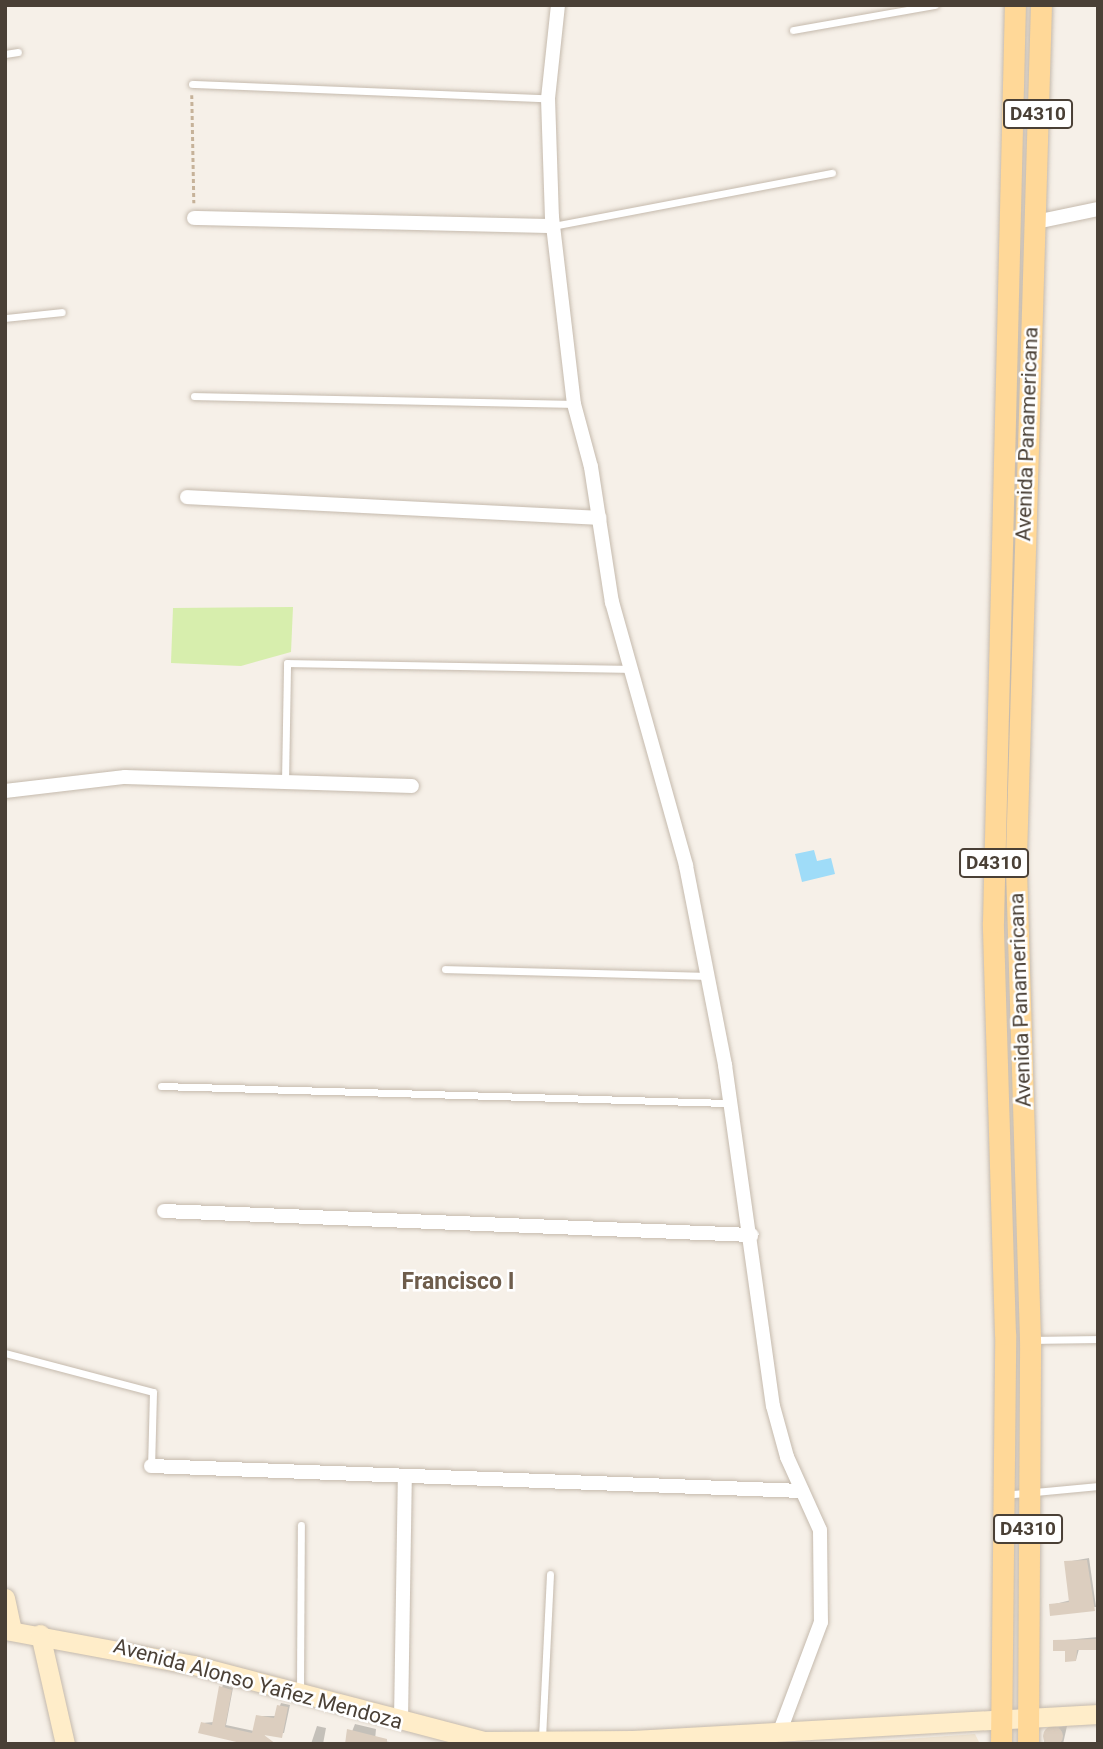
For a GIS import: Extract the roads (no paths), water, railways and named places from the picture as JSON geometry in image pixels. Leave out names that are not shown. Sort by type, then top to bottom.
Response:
[{"type":"main road","name":"Avenida Panamericana","points":[[1015,5],[1007,384],[996,660],[998,1023],[1013,1123],[1029,1286],[1028,1744]]},
{"type":"main road","name":"Avenida Panamericana","points":[[1002,1744],[1005,1288],[1020,1022],[1021,661],[1041,5]]},
{"type":"main road","points":[[1013,143],[1038,144]]},
{"type":"main road","points":[[1007,384],[1029,385]]},
{"type":"main road","points":[[996,660],[1021,661]]},
{"type":"main road","points":[[998,1023],[1020,1022]]},
{"type":"main road","points":[[1005,1288],[1029,1286]]},
{"type":"main road","points":[[5,1598],[9,1630]]},
{"type":"main road","name":"Avenida Alonso Yañez Mendoza","points":[[9,1630],[40,1634],[300,1693],[483,1741],[633,1742],[780,1731],[1098,1714]]},
{"type":"main road","points":[[40,1634],[65,1744]]},
{"type":"street","points":[[558,5],[548,98],[552,226],[574,404],[599,518],[612,602],[636,669],[706,976],[752,1235],[774,1406],[802,1491],[820,1531],[821,1622],[780,1731]]},
{"type":"street","points":[[1036,222],[1098,209]]},
{"type":"street","points":[[194,218],[552,226]]},
{"type":"street","points":[[187,497],[599,518]]},
{"type":"street","points":[[5,791],[125,777],[412,786]]},
{"type":"street","points":[[164,1211],[752,1235]]},
{"type":"street","points":[[150,1466],[802,1491]]},
{"type":"street","points":[[401,1721],[405,1477]]},
{"type":"lane","points":[[793,30],[935,5]]},
{"type":"lane","points":[[5,54],[18,52]]},
{"type":"lane","points":[[192,84],[548,98]]},
{"type":"lane","points":[[552,226],[832,173]]},
{"type":"lane","points":[[5,318],[62,312]]},
{"type":"lane","points":[[194,396],[574,404]]},
{"type":"lane","points":[[285,782],[287,663],[636,669]]},
{"type":"lane","points":[[445,969],[706,976]]},
{"type":"lane","points":[[161,1086],[728,1103]]},
{"type":"lane","points":[[1030,1340],[1098,1339]]},
{"type":"lane","points":[[5,1353],[153,1392],[150,1466]]},
{"type":"lane","points":[[1003,1495],[1098,1486]]},
{"type":"lane","points":[[300,1693],[301,1525]]},
{"type":"lane","points":[[542,1742],[550,1574]]},
{"type":"water","points":[[814,850],[817,861],[831,858],[835,874],[802,882],[795,854]]},
{"type":"district","name":"Francisco I","points":[[458,1282]]}]
